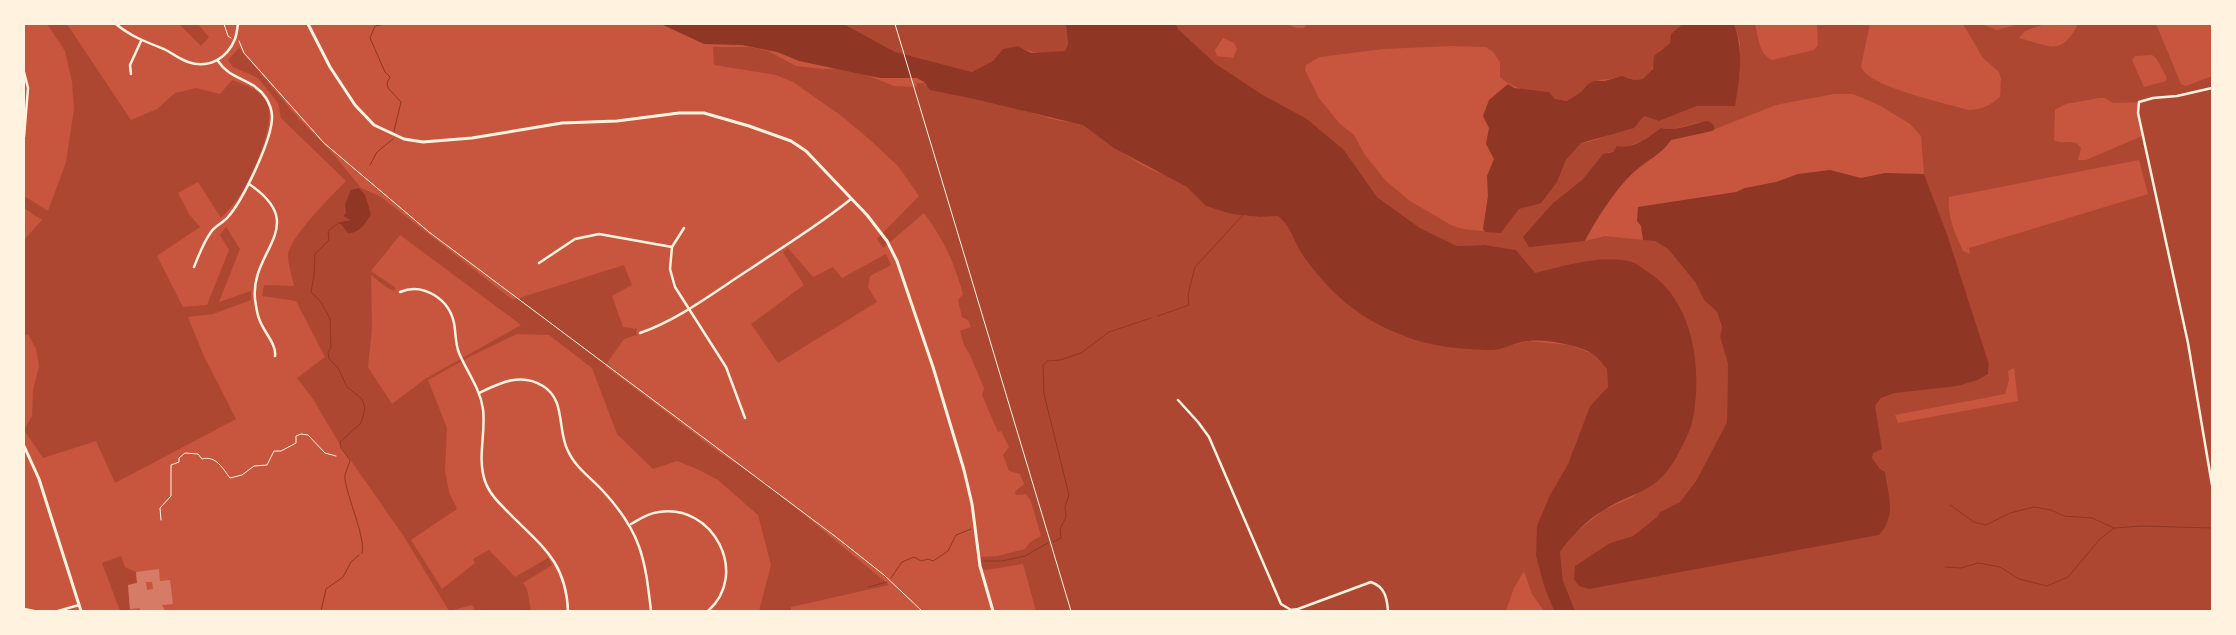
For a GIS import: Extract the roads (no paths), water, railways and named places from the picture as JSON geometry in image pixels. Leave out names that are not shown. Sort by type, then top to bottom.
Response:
[{"type":"street","points":[[116,24],[141,41],[194,64],[218,61],[228,51],[235,39],[238,24]]},
{"type":"street","points":[[308,24],[334,75],[355,105],[374,125],[404,139],[422,142],[472,138],[562,123],[616,121],[679,113],[704,113],[792,141],[806,151],[880,232],[897,261],[933,367],[964,470],[972,504],[980,566],[993,611]]},
{"type":"street","points":[[131,74],[130,65],[141,41]]},
{"type":"street","points":[[194,267],[202,245],[212,230],[228,218],[249,184],[272,126],[270,106],[265,97],[254,85],[228,73],[218,61]]},
{"type":"street","points":[[24,72],[28,88],[26,94],[24,137]]},
{"type":"street","points":[[2212,88],[2139,102],[2138,113],[2188,342],[2212,485]]},
{"type":"street","points":[[24,90],[26,94]]},
{"type":"street","points":[[249,184],[266,196],[276,211],[277,229],[257,277],[255,297],[259,319],[274,346],[275,356]]},
{"type":"street","points":[[640,333],[662,325],[688,310],[828,217],[851,199]]},
{"type":"street","points":[[684,228],[672,247],[670,269],[676,287],[688,310],[726,367],[745,418]]},
{"type":"street","points":[[539,262],[575,239],[599,234],[672,247]]},
{"type":"street","points":[[400,292],[410,288],[420,289],[432,293],[444,303],[454,323],[459,353],[479,393],[484,421],[481,462],[484,480],[498,501],[556,564],[564,580],[568,611]]},
{"type":"street","points":[[479,393],[513,378],[530,379],[544,386],[554,395],[560,410],[567,451],[630,524],[646,569],[651,611]]},
{"type":"street","points":[[1178,400],[1209,437],[1281,604],[1291,610],[1298,609],[1371,582],[1378,585],[1383,591],[1387,600],[1388,611]]},
{"type":"street","points":[[24,446],[33,461],[82,611]]},
{"type":"street","points":[[630,524],[660,511],[672,512],[686,514],[701,521],[712,531],[726,560],[726,574],[719,598],[708,611]]},
{"type":"street","points":[[58,611],[79,605]]},
{"type":"street","points":[[24,609],[34,611]]},
{"type":"waterway","points":[[386,24],[375,26],[370,38],[385,72],[390,77],[387,83],[388,88],[401,102],[394,131]]},
{"type":"waterway","points":[[370,165],[377,152],[393,139]]},
{"type":"waterway","points":[[1158,316],[1189,305],[1188,295],[1195,267],[1243,215]]},
{"type":"waterway","points":[[337,224],[328,231],[329,240],[315,254],[311,292],[321,302],[330,319],[331,348],[328,352],[329,359],[338,368],[347,387],[362,399],[365,408],[361,423],[340,442],[341,448],[350,460],[345,474],[346,487],[359,528],[362,553]]},
{"type":"waterway","points":[[1053,542],[1061,538],[1060,529],[1066,517],[1065,507],[1069,495],[1044,394],[1043,365],[1047,361],[1060,360],[1081,353],[1109,332],[1151,318]]},
{"type":"waterway","points":[[1950,505],[1974,522],[1986,525],[2010,513],[2034,507],[2051,510],[2064,516],[2092,518],[2114,528]]},
{"type":"waterway","points":[[1945,567],[1961,568],[1978,563],[2000,567],[2019,579],[2047,586],[2068,577],[2099,540],[2114,528],[2142,526],[2212,528]]},
{"type":"waterway","points":[[891,578],[902,562],[914,557],[921,561],[928,559],[933,561],[948,551],[956,535],[971,529]]},
{"type":"waterway","points":[[983,561],[1002,561],[1025,556],[1048,543]]},
{"type":"waterway","points":[[321,611],[326,589],[343,577],[351,562],[359,555]]},
{"type":"waterway","points":[[868,587],[887,582]]}]
